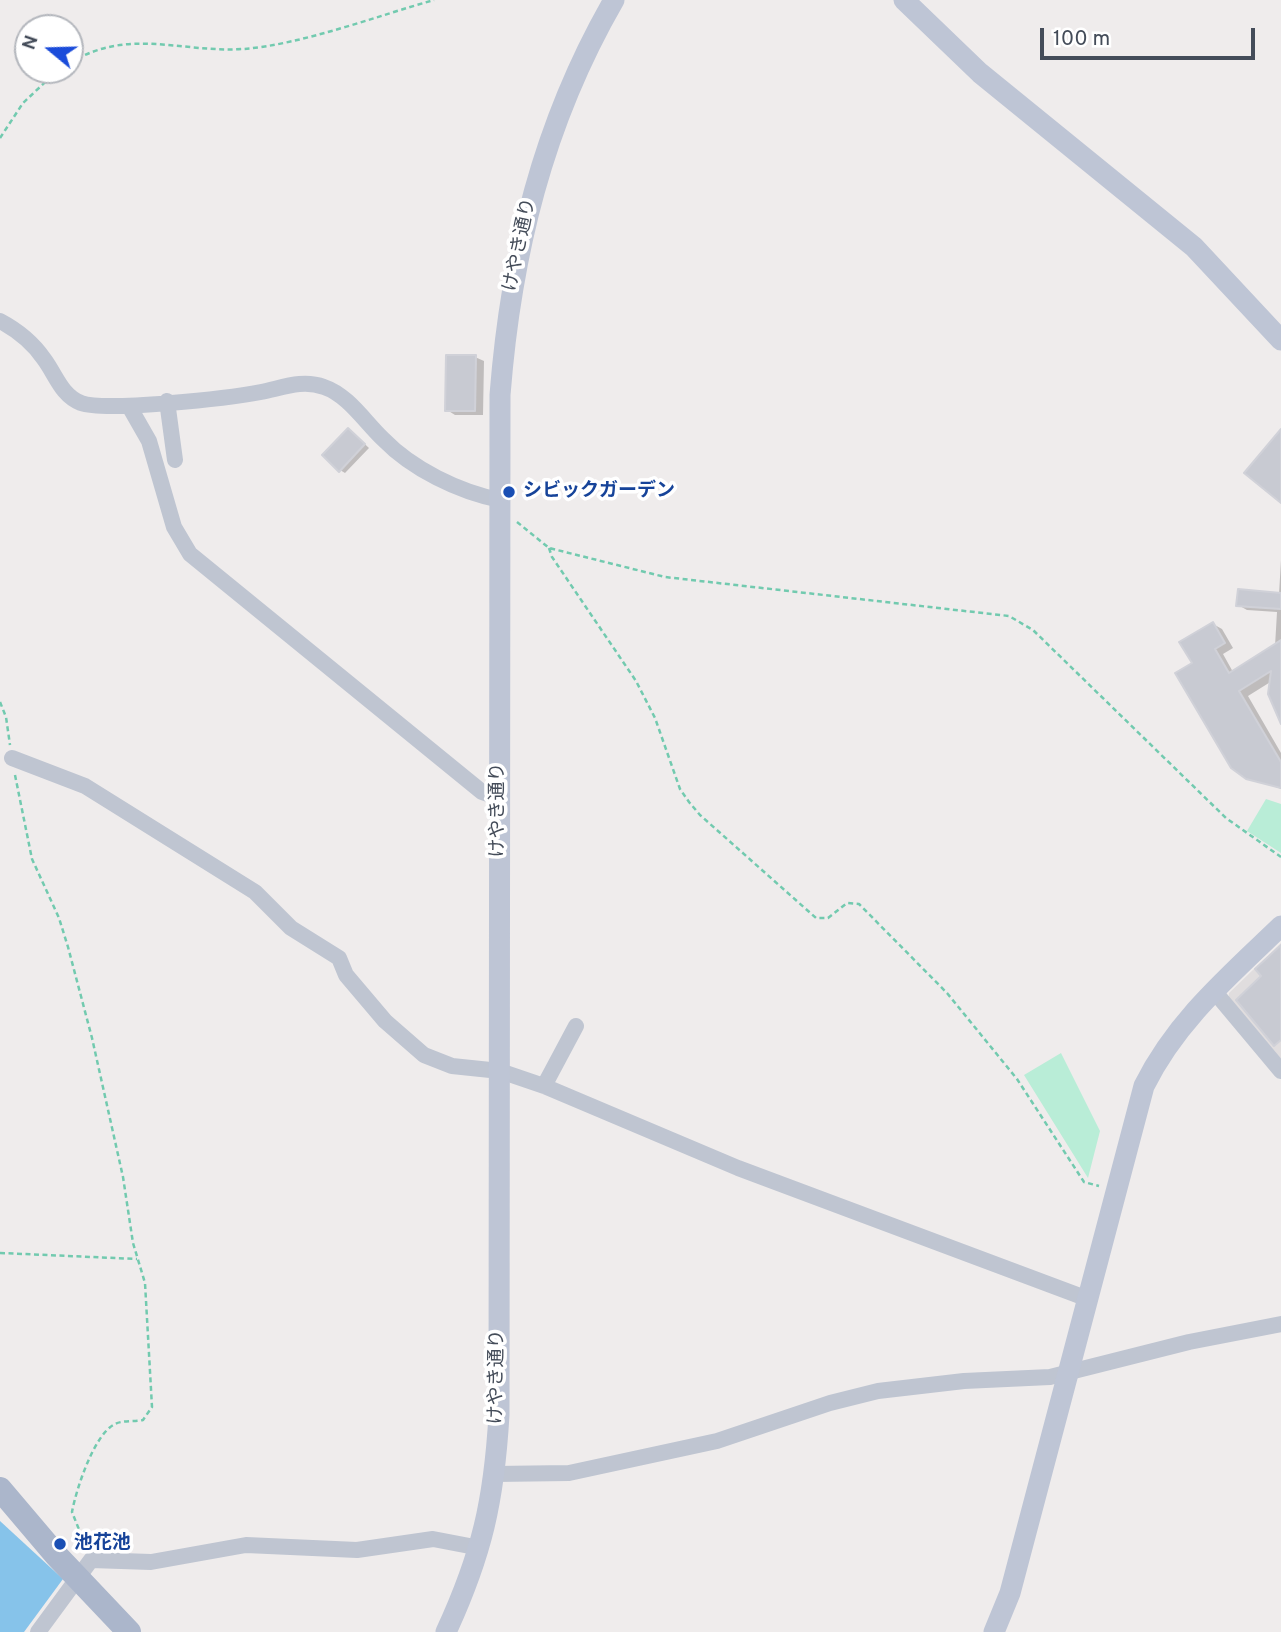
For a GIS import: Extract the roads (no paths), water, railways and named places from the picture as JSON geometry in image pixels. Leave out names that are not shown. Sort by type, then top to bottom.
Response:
[{"type":"main road","points":[[0,1489],[84,1569],[129,1632]]},
{"type":"street","name":"けやき通り","points":[[446,1632],[480,1548],[495,1474],[499,1415],[500,395],[508,308],[519,244],[553,128],[587,49],[614,0]]},
{"type":"street","points":[[904,0],[980,73],[1194,247],[1281,340]]},
{"type":"street","points":[[0,321],[34,347],[65,392],[82,404],[129,406],[239,396],[299,383],[323,386],[345,400],[384,441],[428,472],[483,497],[500,508]]},
{"type":"street","points":[[167,401],[175,460]]},
{"type":"street","points":[[129,406],[149,441],[174,527],[181,542],[197,561],[482,792],[499,798]]},
{"type":"street","points":[[12,758],[85,786],[255,892],[291,928],[339,958],[346,975],[385,1021],[424,1055],[452,1066],[500,1071],[544,1086],[761,1177],[1088,1299]]},
{"type":"street","points":[[994,1632],[1010,1593],[1138,1106],[1154,1066],[1185,1021],[1281,926]]},
{"type":"street","points":[[1213,991],[1281,1071]]},
{"type":"street","points":[[544,1086],[576,1026]]},
{"type":"street","points":[[495,1474],[569,1473],[648,1458],[717,1441],[830,1403],[878,1391],[964,1381],[1050,1377],[1242,1330],[1281,1324]]},
{"type":"street","points":[[38,1632],[84,1569],[151,1562],[246,1545],[370,1550],[433,1539],[480,1548]]},
{"type":"water","name":"池花池","points":[[0,1521],[63,1579],[24,1632],[0,1632]]},
{"type":"place","name":"シビックガーデン","points":[[509,492]]},
{"type":"place","name":"池花池","points":[[60,1544]]}]
